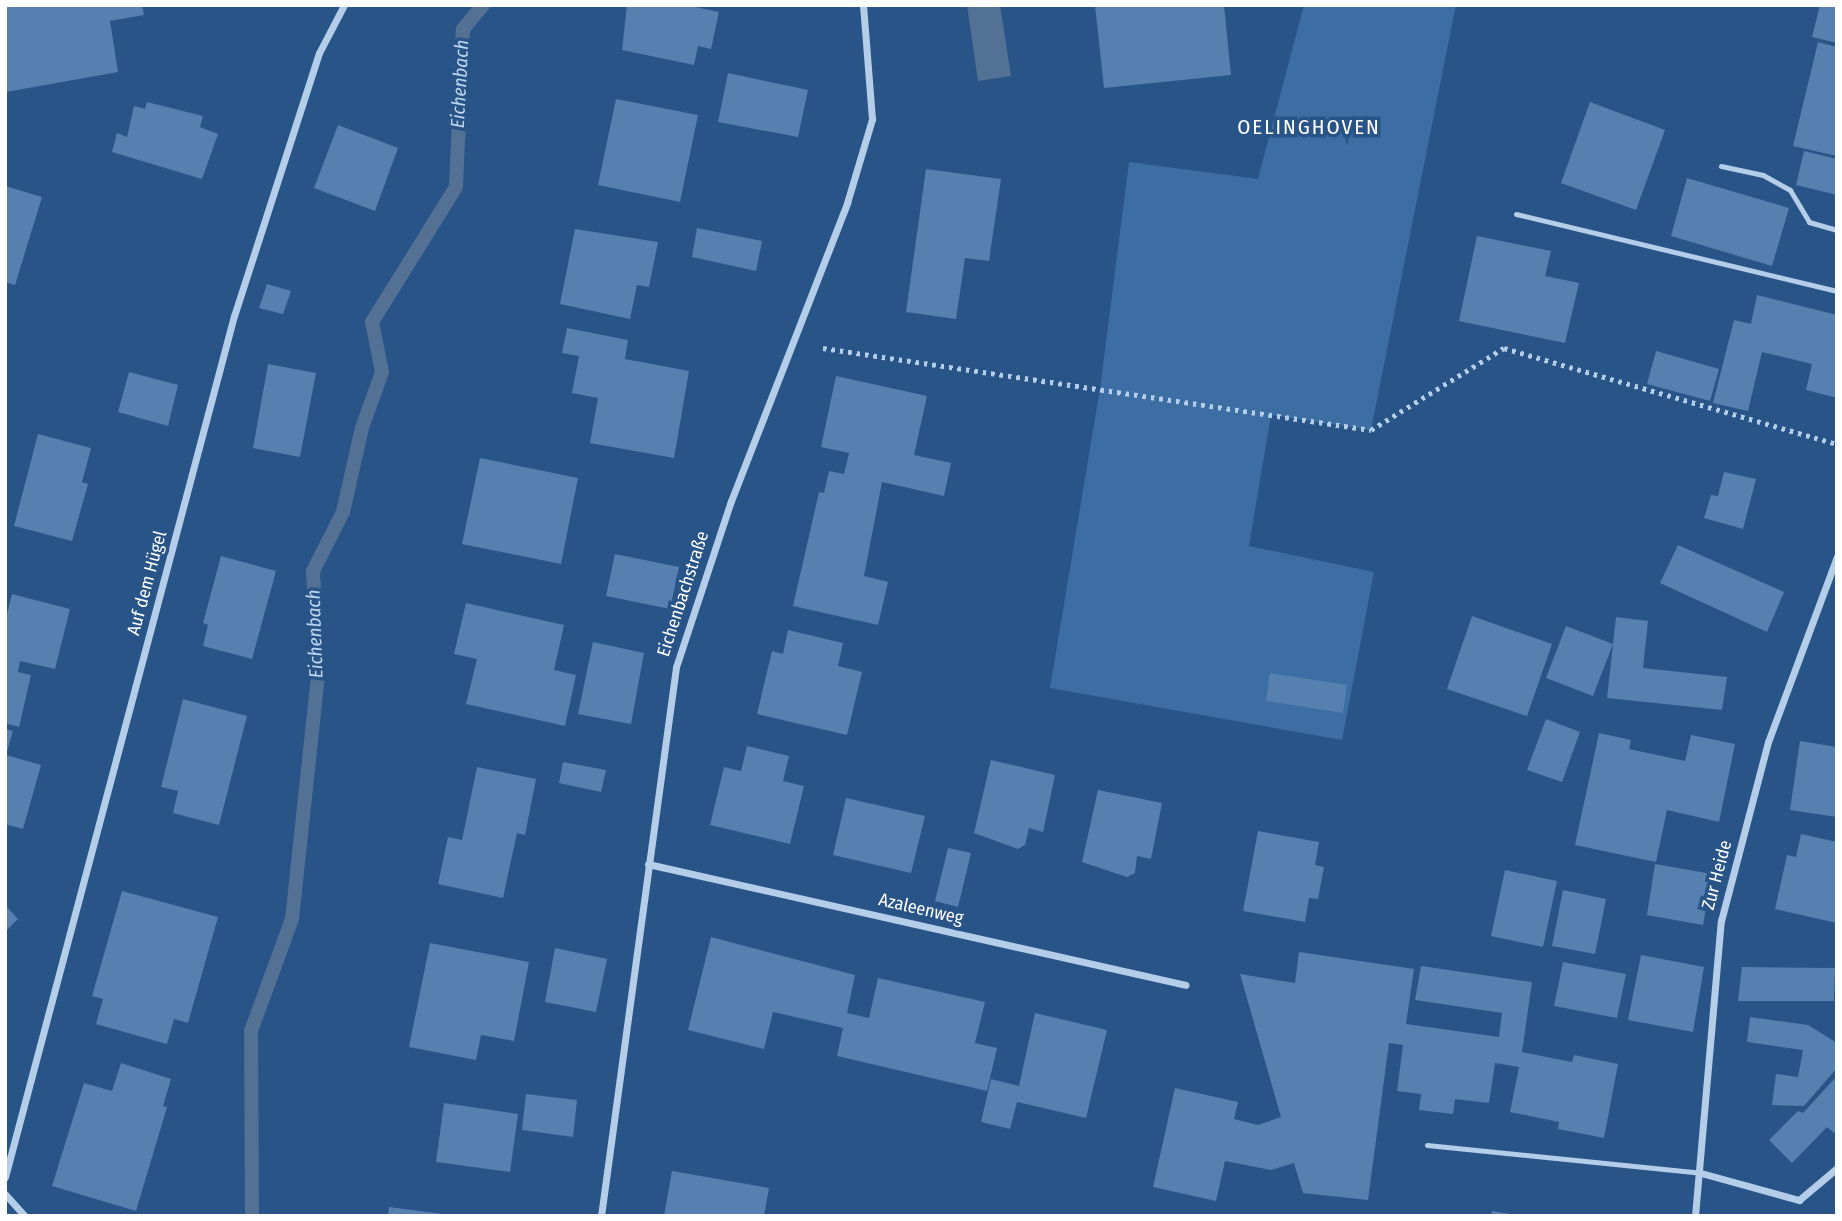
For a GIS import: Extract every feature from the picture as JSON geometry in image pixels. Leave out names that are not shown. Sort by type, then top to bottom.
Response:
[{"type":"street","name":"Auf dem Hügel","points":[[5,1177],[234,316],[319,53],[344,5]]},
{"type":"street","name":"Eichenbachstraße","points":[[601,1216],[676,667],[731,501],[847,203],[872,119],[863,5]]},
{"type":"street","name":"Zur Heide","points":[[1695,1216],[1701,1173],[1721,921],[1768,742],[1837,556]]},
{"type":"street","name":"Azaleenweg","points":[[648,863],[1186,985]]},
{"type":"street","points":[[1701,1173],[1800,1200],[1837,1168]]},
{"type":"street","points":[[5,1194],[25,1216]]},
{"type":"lane","points":[[1721,166],[1772,180],[1790,190],[1809,222],[1837,230]]},
{"type":"lane","points":[[1517,214],[1837,291]]},
{"type":"lane","points":[[1427,1145],[1701,1173]]},
{"type":"path","points":[[792,343],[1371,429],[1504,348],[1837,444]]},
{"type":"shaded area","points":[[967,5],[1000,5],[1011,76],[978,81]]},
{"type":"shaded area","points":[[1304,5],[1456,5],[1371,430],[1271,415],[1249,546],[1374,572],[1342,740],[1050,688],[1100,389],[1129,162],[1258,179]]},
{"type":"building","points":[[142,5],[144,15],[110,21],[118,72],[6,92],[5,7]]},
{"type":"building","points":[[627,5],[686,5],[719,12],[711,49],[698,46],[694,65],[622,50]]},
{"type":"building","points":[[1095,5],[1224,5],[1231,75],[1104,88]]},
{"type":"building","points":[[1820,5],[1837,5],[1837,43],[1812,37]]},
{"type":"building","points":[[1818,42],[1837,47],[1837,156],[1793,146]]},
{"type":"building","points":[[728,73],[808,90],[798,137],[718,122]]},
{"type":"building","points":[[616,99],[698,115],[680,202],[598,185]]},
{"type":"building","points":[[147,102],[203,116],[200,127],[218,134],[202,179],[112,152],[117,133],[127,137],[134,106],[145,109]]},
{"type":"building","points":[[1590,102],[1665,130],[1636,210],[1561,183]]},
{"type":"building","points":[[338,125],[398,148],[375,211],[314,188]]},
{"type":"building","points":[[1804,151],[1837,159],[1837,195],[1796,185]]},
{"type":"building","points":[[926,169],[1001,179],[989,261],[965,258],[956,319],[906,312]]},
{"type":"building","points":[[1687,178],[1789,208],[1772,266],[1671,236]]},
{"type":"building","points":[[5,186],[42,197],[15,285],[5,282]]},
{"type":"building","points":[[697,228],[762,241],[756,271],[692,257]]},
{"type":"building","points":[[575,229],[658,242],[649,287],[637,285],[630,319],[560,304]]},
{"type":"building","points":[[1477,236],[1551,251],[1545,276],[1579,283],[1565,343],[1459,321]]},
{"type":"building","points":[[267,284],[291,291],[283,314],[259,308]]},
{"type":"building","points":[[1757,295],[1837,315],[1837,398],[1806,390],[1812,364],[1762,352],[1748,411],[1713,403],[1734,320],[1751,324]]},
{"type":"building","points":[[567,328],[628,340],[625,359],[689,371],[674,458],[590,443],[598,398],[572,393],[579,356],[562,353]]},
{"type":"building","points":[[1656,351],[1719,369],[1710,401],[1647,384]]},
{"type":"building","points":[[268,364],[316,373],[300,457],[253,448]]},
{"type":"building","points":[[129,372],[178,385],[168,426],[118,412]]},
{"type":"building","points":[[836,376],[927,396],[914,455],[951,463],[944,496],[882,482],[864,576],[888,582],[878,625],[793,606],[819,492],[824,493],[829,471],[844,474],[849,453],[821,447]]},
{"type":"building","points":[[38,434],[91,448],[82,482],[88,484],[72,541],[14,526]]},
{"type":"building","points":[[480,458],[578,478],[561,564],[462,544]]},
{"type":"building","points":[[1724,472],[1756,479],[1743,529],[1704,518],[1711,495],[1718,496]]},
{"type":"building","points":[[1678,545],[1784,592],[1767,632],[1660,583]]},
{"type":"building","points":[[615,554],[679,567],[670,609],[606,596]]},
{"type":"building","points":[[221,556],[276,571],[252,659],[203,646],[208,625],[203,623]]},
{"type":"building","points":[[12,594],[70,609],[55,669],[20,661],[18,672],[31,675],[19,727],[5,723],[5,622]]},
{"type":"building","points":[[466,603],[564,625],[554,670],[576,675],[565,726],[466,704],[477,659],[454,654]]},
{"type":"building","points":[[1472,616],[1552,644],[1527,716],[1447,689]]},
{"type":"building","points":[[1616,617],[1648,621],[1643,668],[1727,677],[1722,710],[1607,698]]},
{"type":"building","points":[[1566,626],[1613,644],[1593,696],[1546,678]]},
{"type":"building","points":[[788,630],[843,643],[838,666],[862,672],[847,735],[757,714],[772,651],[783,654]]},
{"type":"building","points":[[593,642],[644,653],[631,724],[578,714]]},
{"type":"building","points":[[1270,673],[1347,685],[1343,713],[1266,701]]},
{"type":"building","points":[[183,699],[247,716],[219,825],[173,813],[178,791],[161,787]]},
{"type":"building","points":[[1546,719],[1580,732],[1562,782],[1527,770]]},
{"type":"building","points":[[5,729],[13,731],[6,755],[41,765],[23,829],[5,824]]},
{"type":"building","points":[[1599,733],[1631,740],[1629,749],[1685,761],[1691,735],[1735,744],[1719,822],[1667,810],[1656,862],[1575,845]]},
{"type":"building","points":[[1800,741],[1837,747],[1837,817],[1790,810]]},
{"type":"building","points":[[747,746],[789,756],[783,781],[804,786],[790,844],[710,825],[724,767],[741,771]]},
{"type":"building","points":[[991,760],[1055,775],[1043,832],[1029,828],[1025,845],[1018,849],[974,833]]},
{"type":"building","points":[[563,762],[606,770],[601,792],[559,783]]},
{"type":"building","points":[[477,767],[536,779],[525,835],[517,833],[503,898],[438,884],[448,837],[462,840]]},
{"type":"building","points":[[1098,790],[1162,803],[1151,859],[1137,856],[1135,873],[1127,877],[1082,862]]},
{"type":"building","points":[[846,798],[925,816],[911,873],[833,855]]},
{"type":"building","points":[[1258,831],[1319,842],[1315,865],[1324,867],[1318,899],[1309,898],[1305,922],[1243,911]]},
{"type":"building","points":[[1801,834],[1837,842],[1837,923],[1775,909],[1787,855],[1796,857]]},
{"type":"building","points":[[948,848],[971,853],[958,907],[935,901]]},
{"type":"building","points":[[1655,864],[1712,874],[1703,925],[1647,915]]},
{"type":"building","points":[[1505,870],[1557,881],[1543,947],[1491,936]]},
{"type":"building","points":[[1563,890],[1606,899],[1595,954],[1552,946]]},
{"type":"building","points":[[122,891],[218,917],[188,1023],[174,1019],[167,1044],[96,1024],[103,999],[92,996]]},
{"type":"building","points":[[5,905],[18,919],[5,932]]},
{"type":"building","points":[[711,937],[855,975],[847,1013],[869,1018],[878,978],[985,1002],[975,1043],[997,1048],[987,1091],[837,1056],[843,1028],[773,1012],[764,1049],[688,1030]]},
{"type":"building","points":[[430,943],[529,962],[514,1041],[481,1035],[476,1060],[409,1047]]},
{"type":"building","points":[[555,948],[607,959],[596,1012],[545,1002]]},
{"type":"building","points":[[1299,952],[1414,969],[1406,1024],[1499,1037],[1502,1013],[1415,1000],[1421,966],[1532,982],[1522,1052],[1572,1062],[1574,1055],[1618,1064],[1604,1138],[1558,1129],[1559,1122],[1510,1112],[1519,1067],[1495,1063],[1489,1103],[1455,1099],[1453,1114],[1419,1110],[1421,1094],[1397,1091],[1403,1045],[1389,1043],[1368,1200],[1303,1193],[1294,1163],[1271,1170],[1225,1161],[1216,1201],[1153,1187],[1175,1088],[1238,1102],[1234,1119],[1258,1125],[1281,1117],[1240,974],[1295,983]]},
{"type":"building","points":[[1641,955],[1704,967],[1693,1032],[1628,1020]]},
{"type":"building","points":[[1563,962],[1626,974],[1617,1018],[1554,1006]]},
{"type":"building","points":[[1742,967],[1835,968],[1834,1001],[1738,1001]]},
{"type":"building","points":[[1035,1013],[1107,1030],[1086,1118],[1017,1102],[1010,1129],[981,1122],[991,1079],[1019,1086]]},
{"type":"building","points":[[1750,1017],[1808,1025],[1837,1043],[1837,1068],[1804,1106],[1772,1105],[1776,1074],[1798,1077],[1803,1050],[1747,1042]]},
{"type":"building","points":[[121,1063],[171,1079],[163,1106],[167,1107],[136,1211],[52,1186],[84,1083],[112,1091]]},
{"type":"building","points":[[1837,1076],[1837,1130],[1834,1133],[1827,1127],[1792,1163],[1769,1140],[1798,1111],[1803,1113]]},
{"type":"building","points":[[526,1094],[577,1100],[573,1137],[522,1130]]},
{"type":"building","points":[[444,1103],[518,1114],[510,1172],[436,1162]]},
{"type":"building","points":[[672,1171],[769,1188],[764,1216],[664,1216]]},
{"type":"building","points":[[389,1207],[443,1214],[443,1216],[388,1216]]},
{"type":"building","points":[[1492,1211],[1510,1214],[1510,1216],[1491,1216]]},
{"type":"waterway","name":"Eichenbach","points":[[252,1216],[251,1031],[292,919],[318,677],[313,571],[343,512],[362,428],[382,372],[372,322],[456,187],[463,29],[483,5]]},
{"type":"district","name":"OELINGHOVEN","points":[[1309,127]]}]
